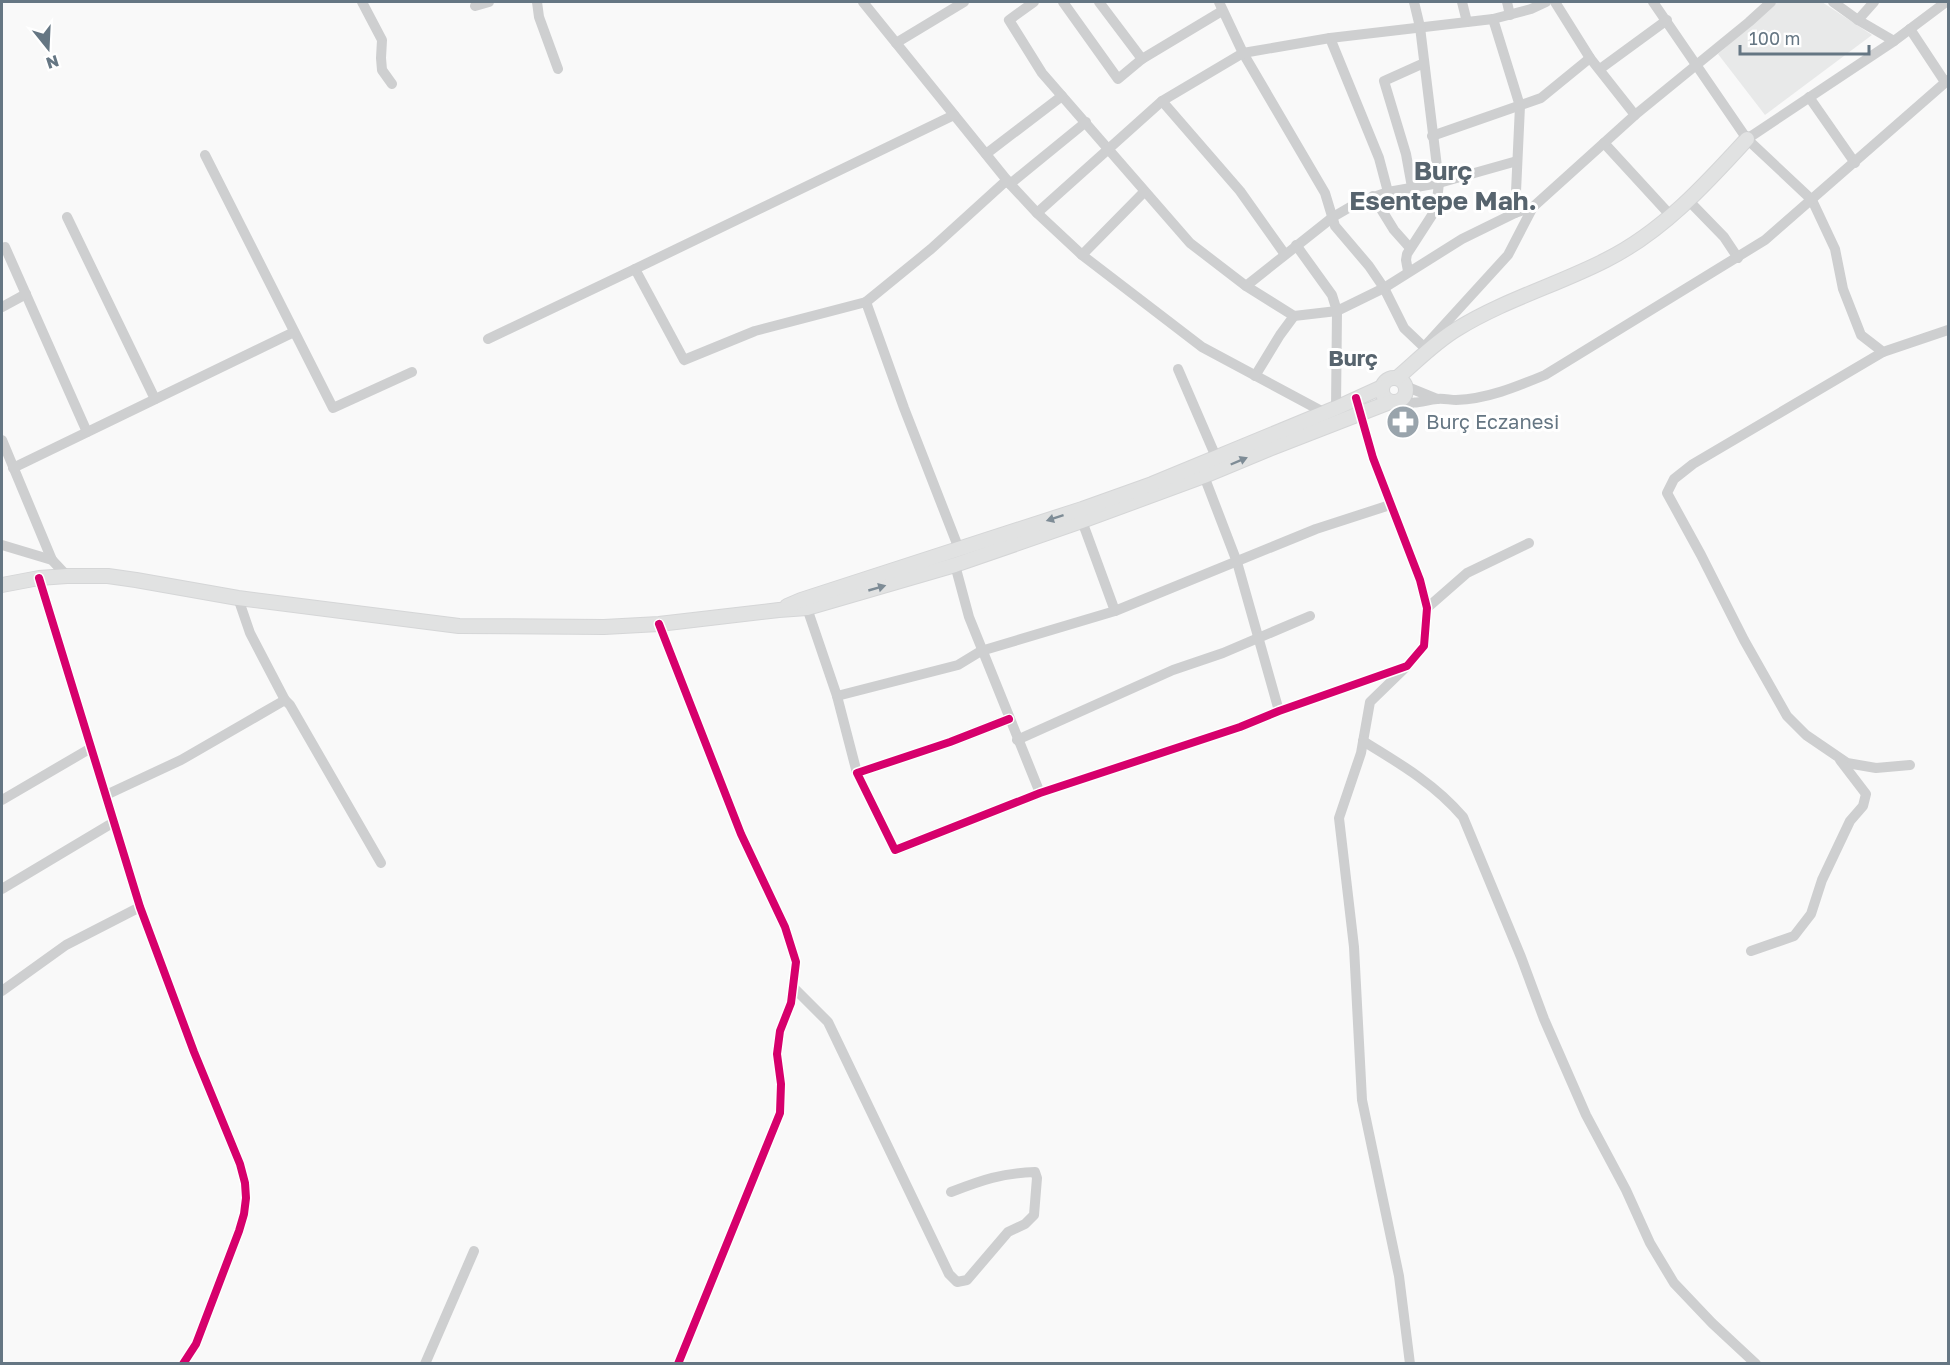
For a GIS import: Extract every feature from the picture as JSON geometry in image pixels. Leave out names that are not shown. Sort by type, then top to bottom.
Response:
[{"type":"main road","points":[[1401,382],[1425,350],[1455,330],[1488,312],[1607,260],[1641,239],[1689,201],[1748,139]]},
{"type":"main road","points":[[2,585],[39,578],[108,576],[238,598],[459,626],[580,627],[659,624],[807,608],[955,565],[969,550],[1334,414],[1361,414],[1396,401],[1406,394],[1401,382],[1389,378],[1382,387],[1356,398],[1334,414],[1204,476],[1082,521],[969,550],[801,600],[779,610]]},
{"type":"main road","points":[[1382,387],[1382,394],[1396,401]]},
{"type":"street","points":[[362,2],[382,40],[382,70],[392,84]]},
{"type":"street","points":[[474,6],[489,2]]},
{"type":"street","points":[[537,2],[539,17],[558,69]]},
{"type":"street","points":[[863,2],[1008,182],[1082,255],[1202,347],[1255,376],[1334,414],[1337,311],[1332,295],[1296,245]]},
{"type":"street","points":[[896,43],[964,2]]},
{"type":"street","points":[[1034,2],[1009,20],[1042,73],[1190,243],[1246,286],[1294,316],[1337,311],[1384,288],[1462,239],[1515,213],[1533,207]]},
{"type":"street","points":[[1063,2],[1118,80],[1142,59],[1221,6],[1243,53],[1325,193],[1335,226],[1369,266],[1384,288],[1404,328],[1425,350],[1508,255],[1533,207],[1635,115],[1771,2]]},
{"type":"street","points":[[1099,2],[1142,59]]},
{"type":"street","points":[[1408,272],[1406,260],[1410,248],[1436,209],[1439,183],[1420,27],[1414,2]]},
{"type":"street","points":[[1462,2],[1467,22]]},
{"type":"street","points":[[1507,2],[1510,15]]},
{"type":"street","points":[[1037,213],[1162,101],[1243,53],[1330,38],[1493,19],[1546,2]]},
{"type":"street","points":[[1555,2],[1590,58],[1635,115]]},
{"type":"street","points":[[1653,2],[1748,139],[1812,200],[1835,249],[1843,289],[1861,335],[1884,352]]},
{"type":"street","points":[[1833,2],[1894,41]]},
{"type":"street","points":[[1858,20],[1874,2]]},
{"type":"street","points":[[1748,139],[1894,41],[1946,2]]},
{"type":"street","points":[[1493,19],[1520,106],[1515,213]]},
{"type":"street","points":[[1600,69],[1667,20]]},
{"type":"street","points":[[1396,401],[1415,404],[1437,399],[1455,400],[1479,397],[1518,386],[1545,375],[1765,240],[1947,81],[1910,29]]},
{"type":"street","points":[[1330,38],[1379,159],[1388,192]]},
{"type":"street","points":[[1432,136],[1541,98],[1590,58]]},
{"type":"street","points":[[1412,187],[1406,154],[1384,81],[1424,63]]},
{"type":"street","points":[[986,154],[1062,96]]},
{"type":"street","points":[[1809,97],[1855,163]]},
{"type":"street","points":[[1162,101],[1240,191],[1284,253]]},
{"type":"street","points":[[488,339],[954,115]]},
{"type":"street","points":[[635,269],[684,360],[755,331],[867,302],[1008,182],[1086,122]]},
{"type":"street","points":[[1604,143],[1671,216]]},
{"type":"street","points":[[205,155],[333,408],[412,372]]},
{"type":"street","points":[[1246,286],[1284,253],[1333,216],[1373,196],[1439,183],[1517,161]]},
{"type":"street","points":[[1082,255],[1144,192]]},
{"type":"street","points":[[1373,196],[1394,230],[1410,248]]},
{"type":"street","points":[[1689,201],[1724,237],[1738,258]]},
{"type":"street","points":[[67,217],[155,399]]},
{"type":"street","points":[[5,247],[87,432]]},
{"type":"street","points":[[2,307],[26,294]]},
{"type":"street","points":[[867,302],[904,408],[969,550]]},
{"type":"street","points":[[1255,376],[1294,316]]},
{"type":"street","points":[[1910,765],[1876,768],[1847,763],[1806,735],[1787,716],[1744,640],[1667,493],[1674,479],[1693,464],[1884,352],[1948,330]]},
{"type":"street","points":[[13,468],[294,332]]},
{"type":"street","points":[[1178,369],[1216,458]]},
{"type":"street","points":[[1401,382],[1437,399]]},
{"type":"street","points":[[1356,398],[1373,458],[1420,580],[1427,608],[1424,646],[1370,702],[1361,753],[1339,818],[1354,947],[1362,1100],[1400,1276],[1410,1364]]},
{"type":"street","points":[[2,440],[52,560],[68,576]]},
{"type":"street","points":[[1204,476],[1237,562],[1279,711]]},
{"type":"street","points":[[837,696],[958,665],[981,651],[1115,611],[1316,529],[1390,504]]},
{"type":"street","points":[[1082,521],[1115,611]]},
{"type":"street","points":[[1427,608],[1467,573],[1529,543]]},
{"type":"street","points":[[2,545],[52,560]]},
{"type":"street","points":[[955,565],[981,651],[1040,793]]},
{"type":"street","points":[[39,578],[140,907],[194,1052],[240,1164],[245,1183],[244,1214],[239,1231],[196,1344],[183,1364]]},
{"type":"street","points":[[238,598],[250,633],[285,700],[381,863]]},
{"type":"street","points":[[807,608],[837,696],[857,773],[895,850],[1040,793],[1240,727],[1407,666]]},
{"type":"street","points":[[1017,740],[1173,670],[1223,653],[1310,616]]},
{"type":"street","points":[[659,624],[741,834],[785,927],[796,963],[791,1003],[780,1031],[777,1054],[781,1084],[780,1113],[678,1364]]},
{"type":"street","points":[[1355,685],[1380,693]]},
{"type":"street","points":[[106,795],[189,755],[285,700]]},
{"type":"street","points":[[857,773],[950,742],[1009,719]]},
{"type":"street","points":[[1363,741],[1424,779],[1463,817],[1544,1019],[1586,1115],[1626,1190],[1650,1243],[1674,1283],[1756,1364]]},
{"type":"street","points":[[2,800],[91,748]]},
{"type":"street","points":[[1751,951],[1794,936],[1811,914],[1822,880],[1850,821],[1863,806],[1866,794],[1836,755]]},
{"type":"street","points":[[2,889],[114,822]]},
{"type":"street","points":[[2,991],[66,945],[140,907]]},
{"type":"street","points":[[793,987],[828,1022],[949,1274],[957,1282],[968,1280],[1008,1232],[1025,1224],[1034,1215],[1037,1178],[1035,1173],[1009,1173],[951,1192]]},
{"type":"street","points":[[425,1364],[474,1251]]},
{"type":"shaded area","points":[[1777,2],[1822,2],[1872,35],[1765,115],[1718,54]]},
{"type":"cycle path","points":[[1009,719],[950,742],[857,773],[895,850],[1040,793],[1240,727],[1407,666],[1424,646],[1427,608],[1420,580],[1373,458],[1356,398]]},
{"type":"cycle path","points":[[39,578],[140,907],[194,1052],[240,1164],[245,1183],[246,1198],[239,1231],[196,1344],[183,1364]]},
{"type":"cycle path","points":[[659,624],[741,834],[785,927],[796,962],[791,1003],[780,1031],[777,1054],[781,1084],[780,1113],[678,1364]]},
{"type":"place","name":"Burç Eczanesi","points":[[1403,422]]},
{"type":"district","name":"Burç Esentepe Mah.","points":[[1443,186]]},
{"type":"district","name":"Burç","points":[[1353,358]]}]
